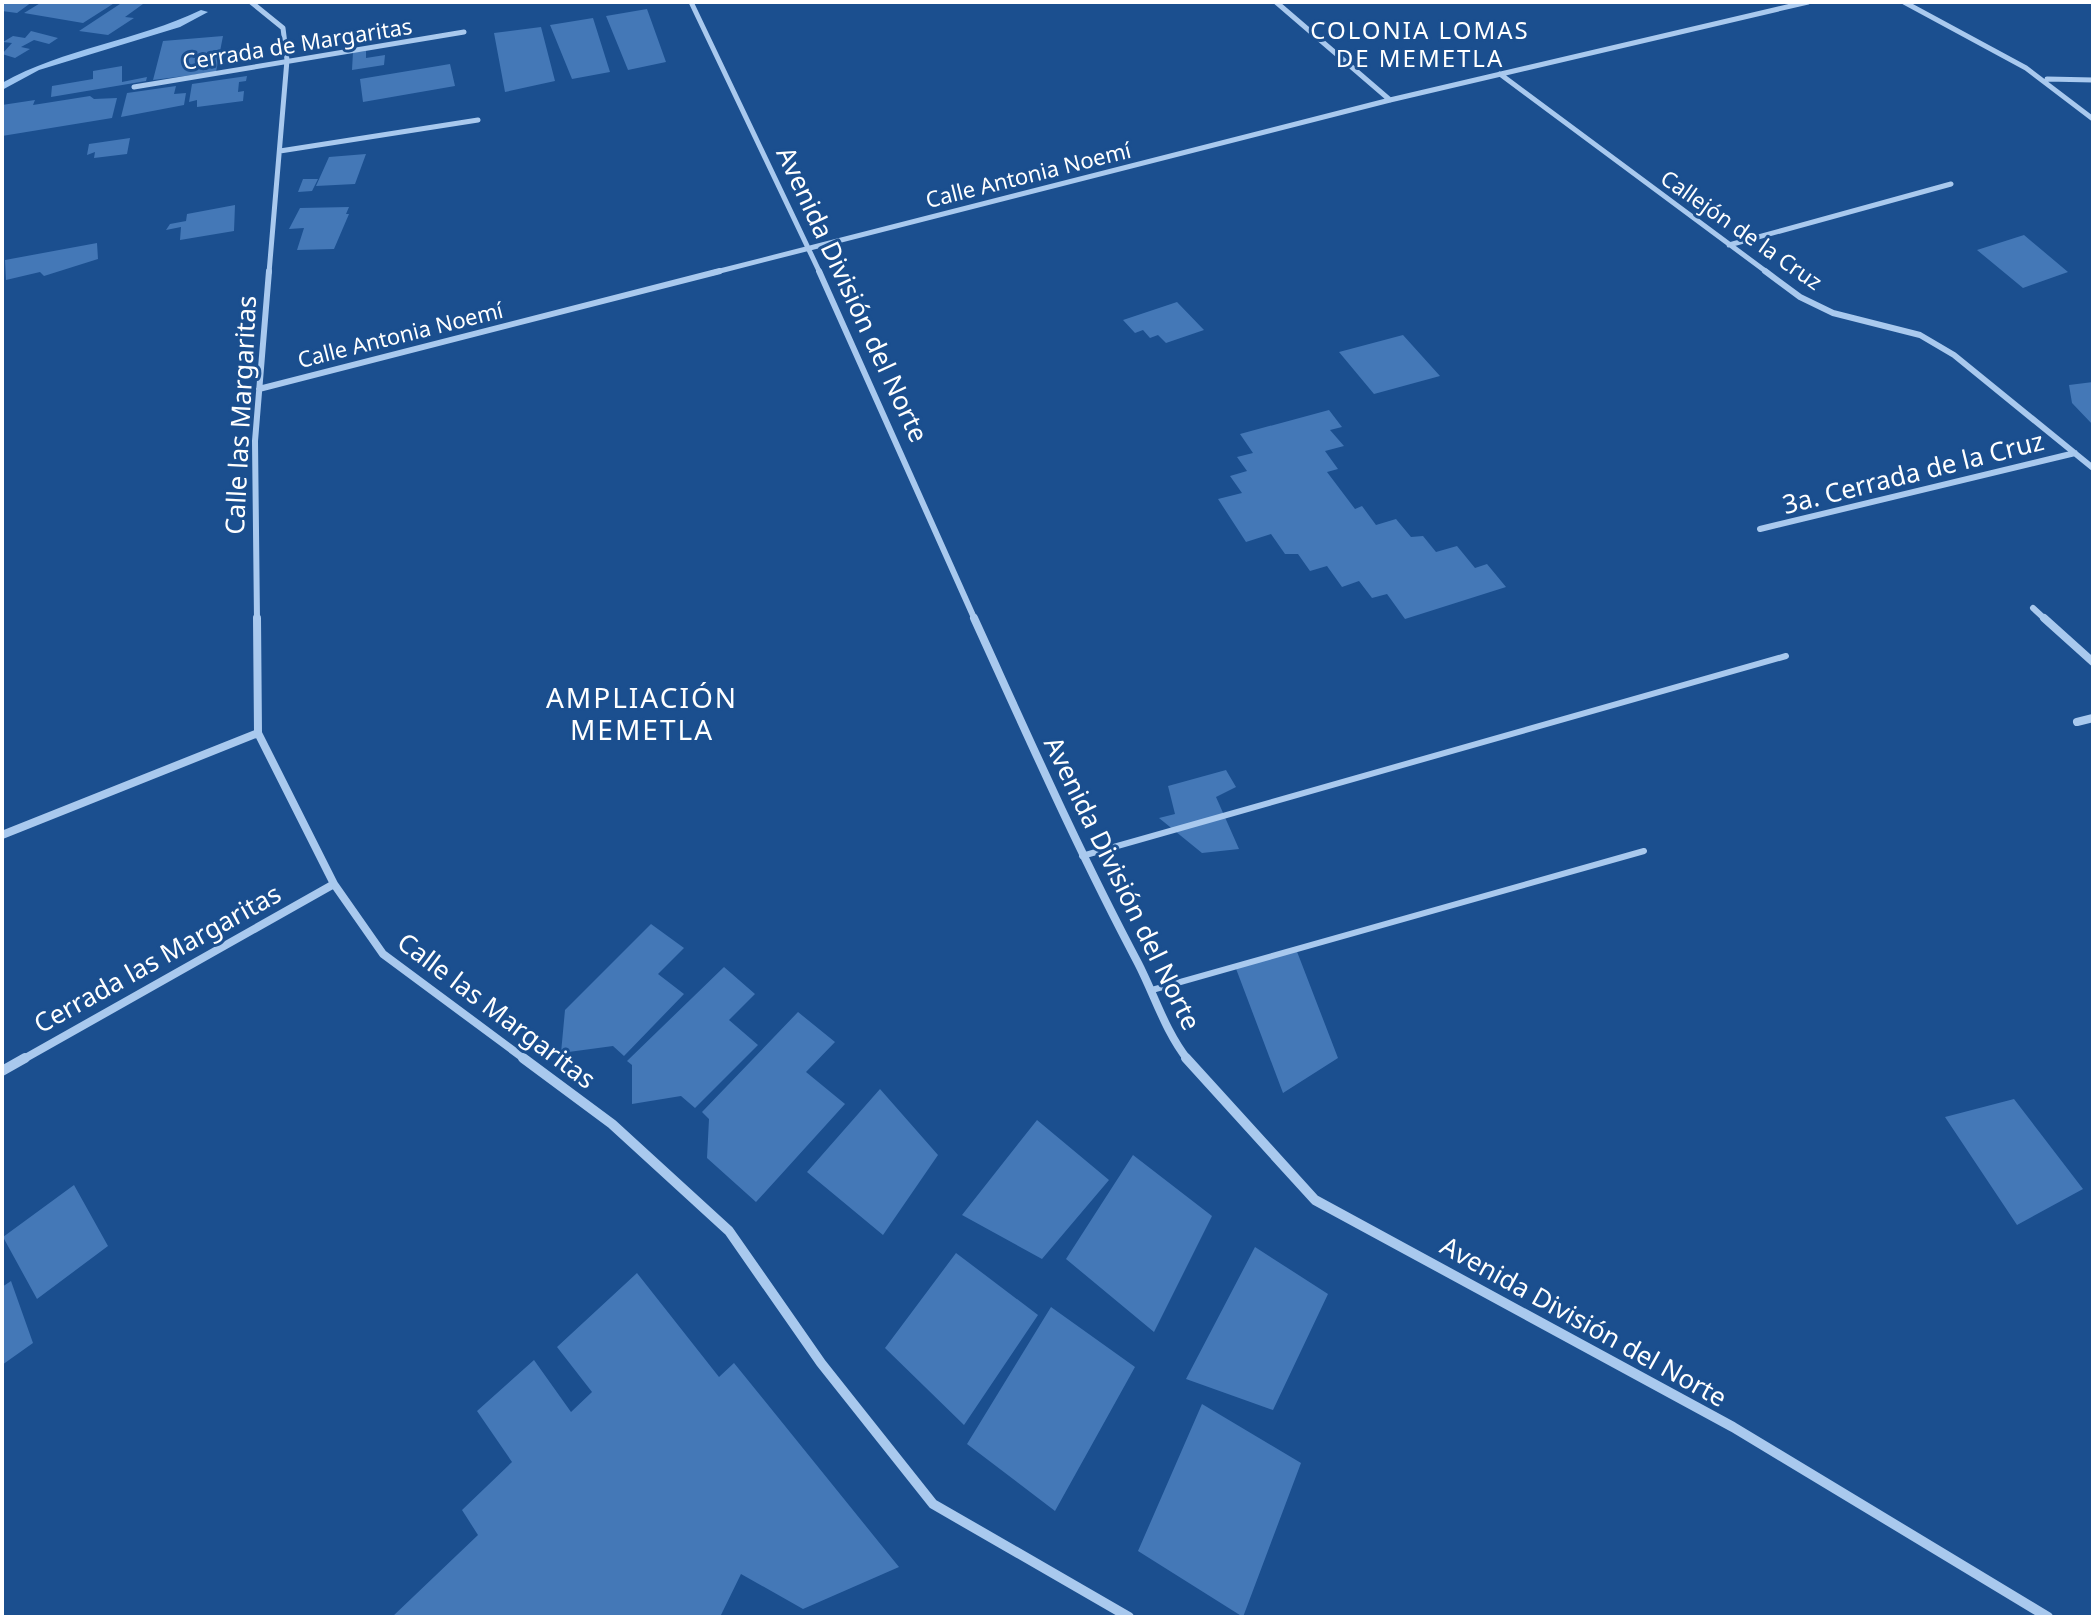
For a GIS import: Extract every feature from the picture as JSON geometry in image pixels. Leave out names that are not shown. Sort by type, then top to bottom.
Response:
[{"type":"street","name":"Calle las Margaritas","points":[[251,2],[283,28],[287,60],[255,441],[258,733],[334,884],[383,954],[612,1124],[729,1231],[821,1363],[933,1504],[1129,1617]]},
{"type":"street","name":"Avenida División del Norte","points":[[691,2],[809,248],[1081,856],[1152,990],[1167,1031],[1186,1058],[1315,1200],[1733,1427],[2048,1617]]},
{"type":"street","points":[[1276,2],[1390,100]]},
{"type":"street","name":"Calle Antonia Noemí","points":[[259,389],[1390,100],[1808,2]]},
{"type":"street","points":[[1904,2],[2046,79],[2093,119]]},
{"type":"street","name":"Cerrada de Margaritas","points":[[134,87],[464,32]]},
{"type":"street","name":"Callejón de la Cruz","points":[[1500,74],[1800,297],[1833,313],[1920,335],[1954,355],[2093,468]]},
{"type":"street","points":[[2046,79],[2093,80]]},
{"type":"street","points":[[280,151],[478,120]]},
{"type":"street","points":[[1729,245],[1951,184]]},
{"type":"street","name":"3a. Cerrada de la Cruz","points":[[1760,529],[2075,453]]},
{"type":"street","points":[[2033,608],[2093,662]]},
{"type":"street","points":[[2077,722],[2093,718]]},
{"type":"street","points":[[2,835],[258,733]]},
{"type":"street","name":"Cerrada las Margaritas","points":[[2,1071],[334,884]]},
{"type":"lane","points":[[1081,856],[1786,656]]},
{"type":"lane","points":[[1152,990],[1644,851]]},
{"type":"building","points":[[2,2],[32,2],[17,13],[2,11]]},
{"type":"building","points":[[42,2],[116,2],[83,23],[24,13]]},
{"type":"building","points":[[123,2],[143,4],[125,17],[134,18],[108,35],[79,31]]},
{"type":"building","points":[[647,9],[666,62],[628,70],[606,16]]},
{"type":"building","points":[[593,18],[610,72],[572,79],[550,25]]},
{"type":"building","points":[[541,27],[555,81],[505,92],[494,33]]},
{"type":"building","points":[[31,31],[58,38],[49,44],[34,40],[21,47],[30,49],[15,58],[2,54],[12,43],[3,42],[13,36],[25,38]]},
{"type":"building","points":[[223,36],[216,72],[153,80],[163,41]]},
{"type":"building","points":[[366,51],[366,58],[385,55],[384,65],[352,70],[353,52]]},
{"type":"building","points":[[450,64],[455,86],[363,102],[360,79]]},
{"type":"building","points":[[122,66],[122,82],[147,77],[146,81],[51,97],[52,86],[93,79],[93,71]]},
{"type":"building","points":[[247,76],[246,81],[239,82],[238,92],[244,91],[243,101],[197,107],[197,100],[189,102],[192,84]]},
{"type":"building","points":[[176,86],[174,94],[186,93],[184,105],[121,117],[127,93]]},
{"type":"building","points":[[90,96],[94,99],[117,98],[112,118],[2,136],[2,105],[35,100],[33,105]]},
{"type":"building","points":[[130,138],[127,154],[94,158],[95,152],[87,155],[89,144]]},
{"type":"building","points":[[366,154],[355,184],[316,186],[329,157]]},
{"type":"building","points":[[303,179],[318,179],[312,191],[298,192]]},
{"type":"building","points":[[235,205],[234,231],[180,240],[181,227],[166,230],[170,224],[186,221],[187,214]]},
{"type":"building","points":[[349,207],[334,249],[297,250],[304,228],[289,229],[300,208]]},
{"type":"building","points":[[2024,235],[2068,272],[2023,288],[1977,250]]},
{"type":"building","points":[[97,243],[98,259],[44,276],[40,272],[6,280],[5,260]]},
{"type":"building","points":[[1177,302],[1204,330],[1166,343],[1158,335],[1150,338],[1143,330],[1135,333],[1123,320]]},
{"type":"building","points":[[1403,335],[1440,376],[1374,394],[1339,352]]},
{"type":"building","points":[[2093,382],[2093,425],[2072,403],[2069,385]]},
{"type":"building","points":[[1329,410],[1342,427],[1330,430],[1344,446],[1325,451],[1338,469],[1327,472],[1355,509],[1362,506],[1376,525],[1396,519],[1411,537],[1423,536],[1436,552],[1457,546],[1475,568],[1487,564],[1506,587],[1405,619],[1387,594],[1372,598],[1359,581],[1342,587],[1327,566],[1310,571],[1298,554],[1285,554],[1271,534],[1246,542],[1218,499],[1242,493],[1230,476],[1247,471],[1237,457],[1253,453],[1240,434]]},
{"type":"building","points":[[1226,770],[1236,787],[1216,797],[1239,849],[1202,853],[1159,818],[1175,814],[1168,786]]},
{"type":"building","points":[[651,924],[684,948],[658,974],[684,994],[624,1056],[613,1046],[561,1053],[565,1010]]},
{"type":"building","points":[[1296,949],[1338,1058],[1283,1093],[1235,966]]},
{"type":"building","points":[[724,967],[755,994],[729,1020],[758,1045],[695,1108],[681,1096],[632,1104],[632,1065],[627,1061]]},
{"type":"building","points":[[798,1012],[835,1042],[806,1072],[845,1104],[756,1202],[707,1158],[709,1119],[702,1112]]},
{"type":"building","points":[[880,1089],[938,1155],[883,1235],[807,1172]]},
{"type":"building","points":[[2014,1099],[2083,1189],[2017,1225],[1945,1117]]},
{"type":"building","points":[[1037,1120],[1109,1180],[1042,1259],[962,1215]]},
{"type":"building","points":[[1133,1155],[1212,1216],[1154,1332],[1066,1259]]},
{"type":"building","points":[[74,1185],[108,1246],[37,1299],[3,1237]]},
{"type":"building","points":[[1255,1247],[1328,1294],[1273,1410],[1186,1379]]},
{"type":"building","points":[[956,1253],[1038,1315],[964,1425],[885,1348]]},
{"type":"building","points":[[637,1273],[719,1377],[734,1363],[899,1567],[803,1609],[741,1574],[720,1617],[392,1617],[478,1535],[462,1510],[512,1462],[477,1411],[534,1360],[571,1412],[592,1392],[557,1347]]},
{"type":"building","points":[[11,1281],[33,1343],[2,1365],[2,1287]]},
{"type":"building","points":[[1051,1307],[1135,1367],[1055,1511],[967,1444]]},
{"type":"building","points":[[1202,1404],[1301,1463],[1243,1617],[1138,1551]]},
{"type":"waterway","points":[[2,87],[36,68],[177,25],[204,12]]},
{"type":"district","name":"COLONIA LOMAS DE MEMETLA","points":[[1420,43]]},
{"type":"district","name":"AMPLIACIÓN MEMETLA","points":[[642,713]]}]
